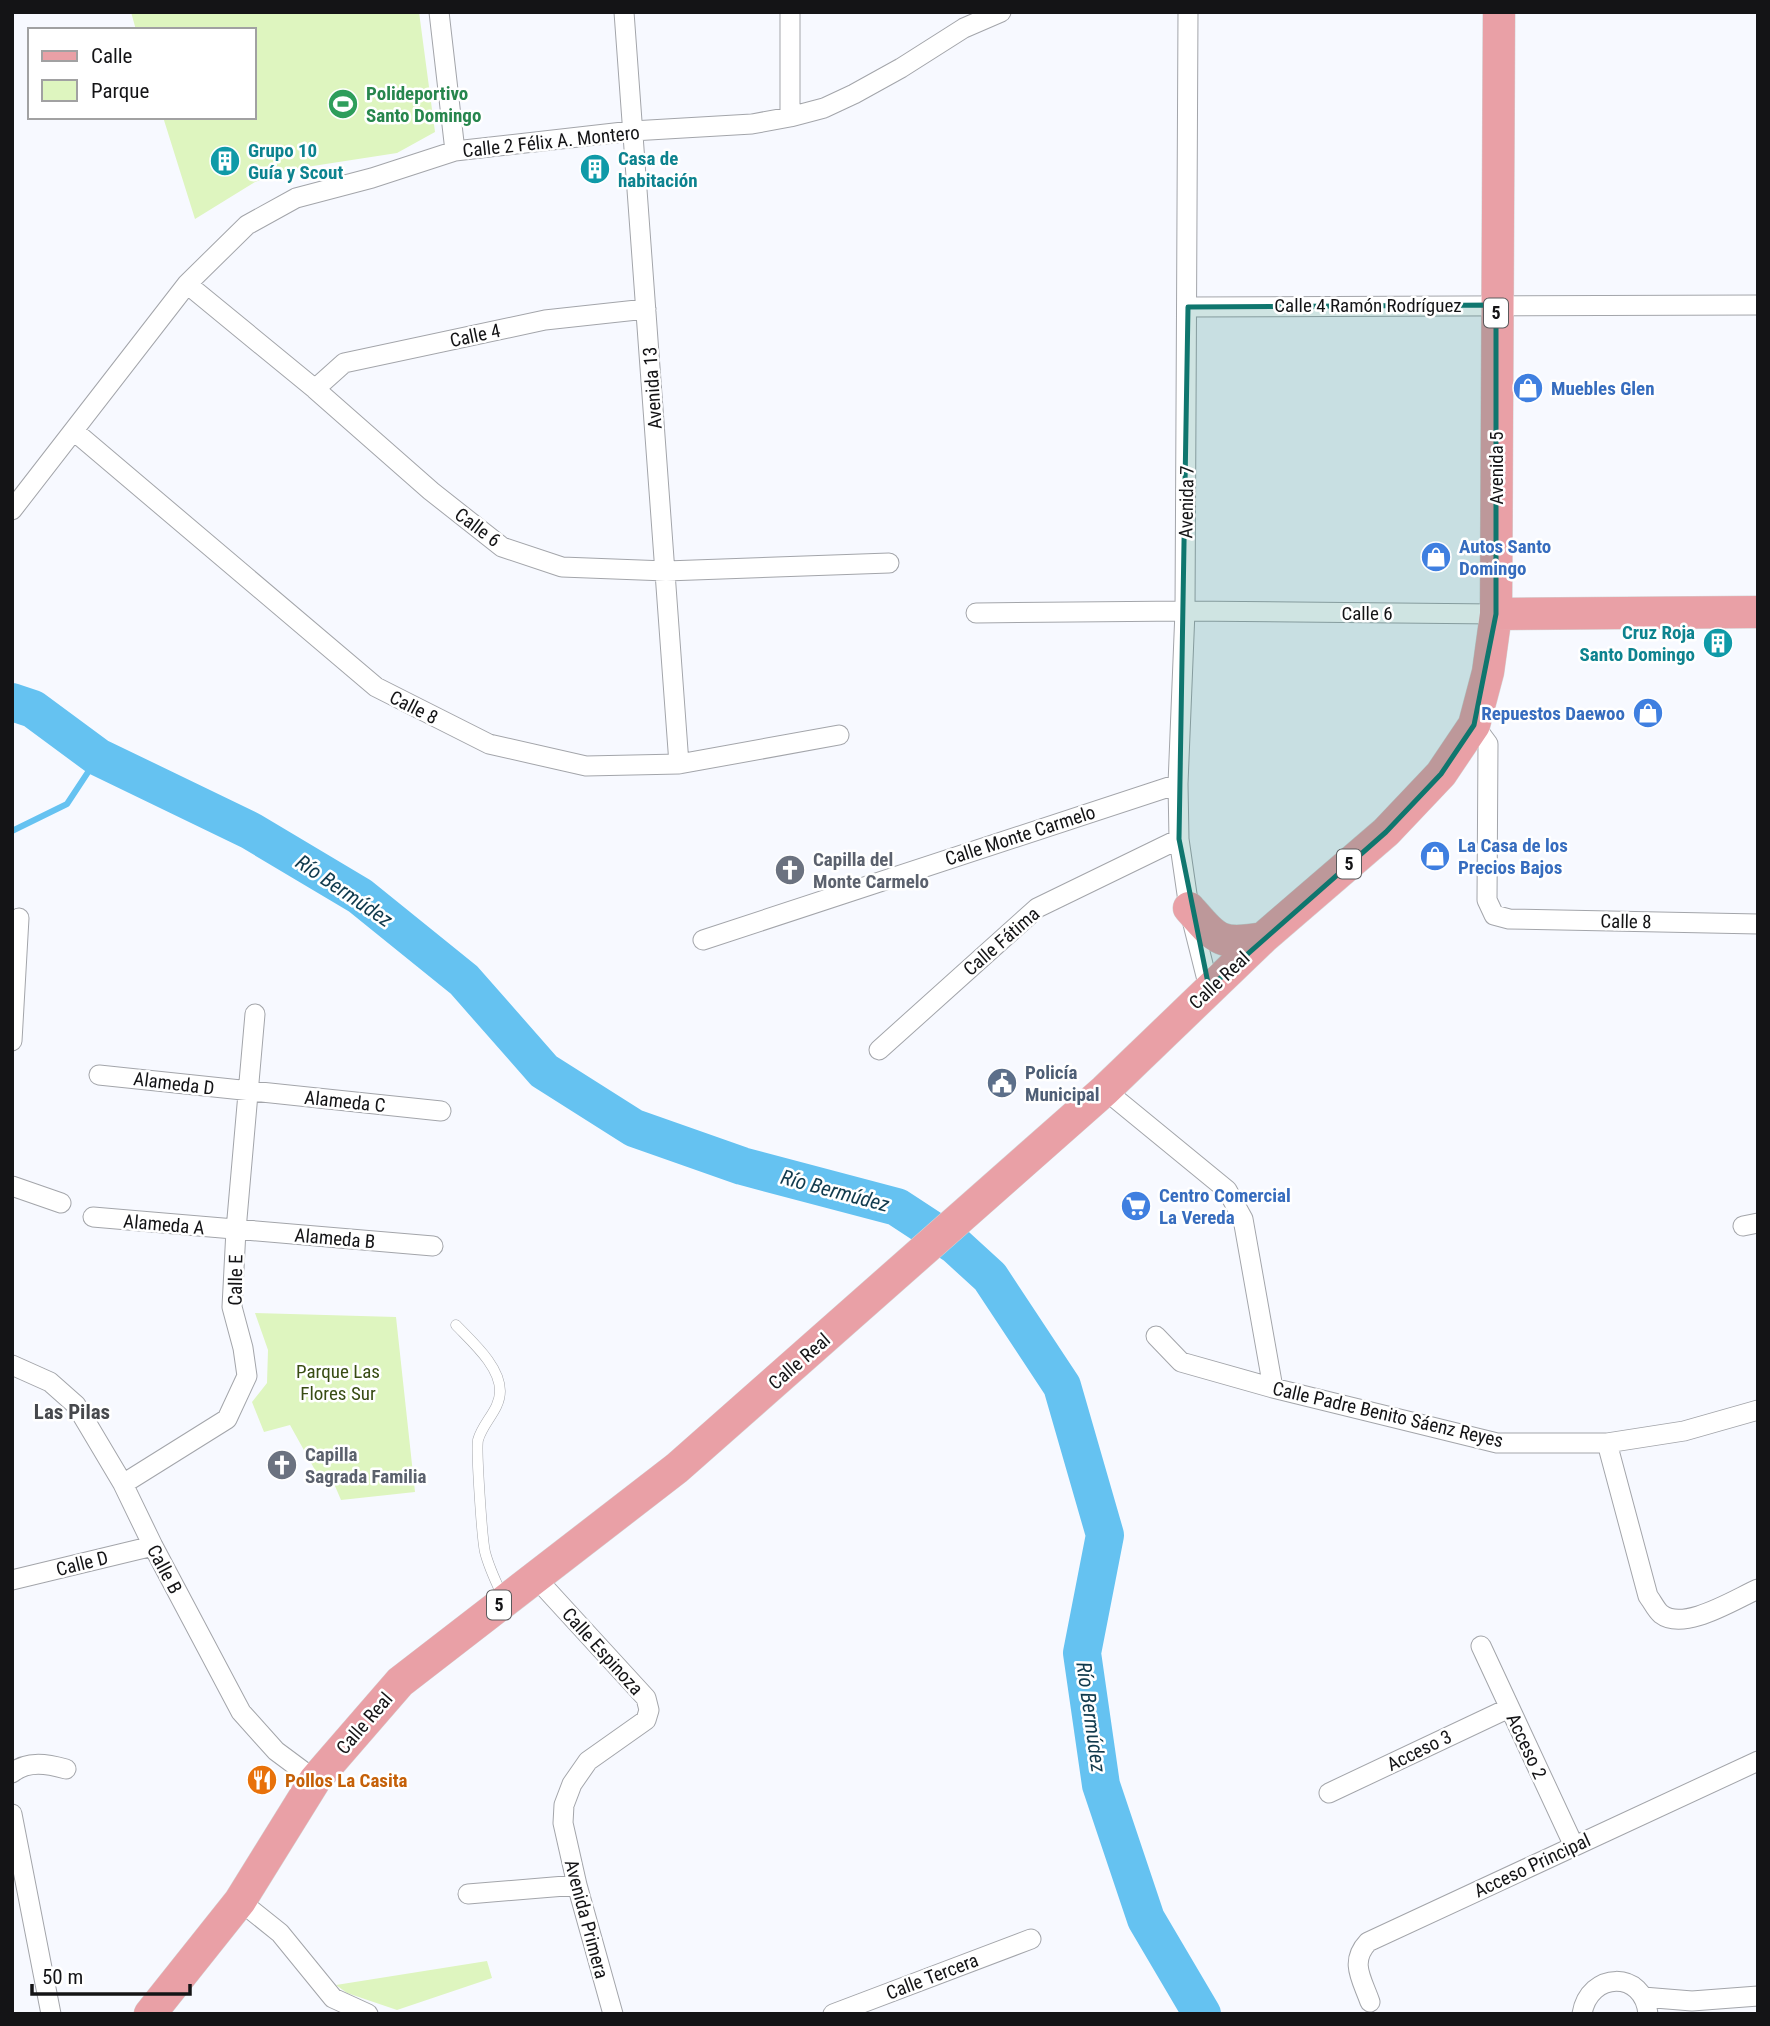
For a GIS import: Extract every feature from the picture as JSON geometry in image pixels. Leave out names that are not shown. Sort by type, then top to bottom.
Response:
[{"type":"main road","name":"Avenida 5","points":[[1474,725],[1488,672],[1496,614],[1499,12]]},
{"type":"main road","name":"Calle 6","points":[[1496,614],[1758,612]]},
{"type":"main road","name":"Calle Real","points":[[150,2014],[240,1901],[315,1780],[400,1682],[677,1468],[1105,1090],[1263,938],[1387,832],[1441,774],[1474,725]]},
{"type":"main road","points":[[1189,908],[1212,934],[1222,939],[1237,943],[1263,938]]},
{"type":"street","points":[[439,12],[455,151]]},
{"type":"street","name":"Avenida 13","points":[[624,12],[679,764]]},
{"type":"street","points":[[790,12],[790,117]]},
{"type":"street","name":"Calle 2 Félix A. Montero","points":[[12,510],[187,284],[247,225],[296,198],[372,178],[455,151],[632,131],[752,124],[790,117],[824,108],[901,68],[964,20],[1001,12]]},
{"type":"street","name":"Avenida 7","points":[[1188,12],[1185,611],[1178,784],[1179,839],[1189,908],[1209,988]]},
{"type":"street","name":"Calle 6","points":[[187,284],[315,389],[431,491],[502,547],[562,568],[666,571],[889,563]]},
{"type":"street","name":"Calle 4 Ramón Rodríguez","points":[[1188,307],[1758,305]]},
{"type":"street","name":"Calle 4","points":[[315,389],[344,363],[545,320],[646,309]]},
{"type":"street","name":"Calle 8","points":[[74,431],[376,687],[489,744],[586,766],[679,764],[839,735]]},
{"type":"street","name":"Calle 6","points":[[976,613],[1185,611],[1496,614]]},
{"type":"street","name":"Calle 8","points":[[1474,725],[1488,744],[1487,900],[1494,915],[1509,919],[1758,924]]},
{"type":"street","name":"Calle Monte Carmelo","points":[[703,940],[1178,784]]},
{"type":"street","name":"Calle Fátima","points":[[879,1050],[1037,908],[1179,839]]},
{"type":"street","points":[[12,1041],[19,918]]},
{"type":"street","name":"Calle E","points":[[123,1484],[227,1419],[247,1376],[232,1307],[255,1014]]},
{"type":"street","name":"Alameda D","points":[[99,1075],[248,1092]]},
{"type":"street","points":[[1105,1090],[1227,1190],[1243,1219],[1273,1388]]},
{"type":"street","name":"Alameda C","points":[[248,1092],[441,1111]]},
{"type":"street","points":[[12,1186],[61,1203]]},
{"type":"street","name":"Alameda A","points":[[93,1217],[236,1230]]},
{"type":"street","name":"Alameda B","points":[[236,1230],[433,1246]]},
{"type":"street","name":"Calle Padre Benito Sáenz Reyes","points":[[1156,1336],[1181,1362],[1273,1388],[1497,1443],[1607,1443],[1684,1431],[1758,1410]]},
{"type":"street","name":"Calle B","points":[[12,1365],[50,1382],[76,1405],[123,1484],[242,1712],[276,1751],[315,1780]]},
{"type":"street","points":[[1607,1443],[1648,1596],[1661,1614],[1678,1620],[1694,1618],[1758,1589]]},
{"type":"street","name":"Calle D","points":[[12,1580],[153,1546]]},
{"type":"street","name":"Calle Espinoza","points":[[536,1578],[646,1698],[649,1710],[646,1720],[588,1761],[572,1784],[564,1805],[563,1823]]},
{"type":"street","name":"Acceso 2","points":[[1481,1646],[1574,1846]]},
{"type":"street","name":"Acceso 3","points":[[1329,1793],[1509,1707]]},
{"type":"street","name":"Acceso Principal","points":[[1370,2002],[1357,1965],[1358,1952],[1368,1942],[1758,1761]]},
{"type":"street","points":[[12,1773],[28,1766],[46,1763],[66,1769]]},
{"type":"street","points":[[12,1814],[51,2014]]},
{"type":"street","name":"Avenida Primera","points":[[563,1823],[577,1885],[613,2014]]},
{"type":"street","points":[[468,1894],[577,1885]]},
{"type":"street","points":[[240,1901],[280,1934],[333,1998],[368,2014]]},
{"type":"street","name":"Calle Tercera","points":[[833,2014],[1031,1939]]},
{"type":"street","points":[[1582,2014],[1589,1994],[1606,1982],[1627,1983],[1646,2005],[1758,1996]]},
{"type":"lane","points":[[456,1325],[483,1355],[495,1374],[500,1390],[498,1404],[478,1442],[484,1550],[505,1600]]},
{"type":"highlighted area","points":[[1496,305],[1496,614],[1474,725],[1441,774],[1386,832],[1209,988],[1179,839],[1188,307]]},
{"type":"green space","name":"Polideportivo Santo Domingo","points":[[131,12],[419,12],[435,132],[397,153],[287,170],[255,182],[195,219],[164,119],[256,119],[256,28],[135,28]]},
{"type":"green space","name":"Parque Las Flores Sur","points":[[255,1313],[396,1317],[415,1492],[341,1500],[335,1486],[325,1488],[290,1425],[264,1432],[252,1402],[267,1383],[268,1350]]},
{"type":"green space","points":[[487,1961],[492,1978],[397,2010],[347,1993],[336,1985]]},
{"type":"waterway","name":"Río Bermúdez","points":[[12,702],[33,709],[98,757],[251,831],[360,896],[464,980],[544,1071],[634,1128],[742,1166],[897,1207],[955,1245],[990,1277],[1062,1386],[1105,1535],[1082,1653],[1101,1785],[1146,1919],[1202,2014]]},
{"type":"waterway","points":[[12,831],[67,804],[98,757]]},
{"type":"place","name":"Polideportivo Santo Domingo","points":[[343,104]]},
{"type":"place","name":"Grupo 10 Guía y Scout","points":[[225,161]]},
{"type":"place","name":"Casa de habitación","points":[[595,169]]},
{"type":"place","name":"Muebles Glen","points":[[1528,388]]},
{"type":"place","name":"Autos Santo Domingo","points":[[1436,557]]},
{"type":"place","name":"Cruz Roja Santo Domingo","points":[[1718,643]]},
{"type":"place","name":"Repuestos Daewoo","points":[[1648,713]]},
{"type":"place","name":"La Casa de los Precios Bajos","points":[[1435,856]]},
{"type":"place","name":"Capilla del Monte Carmelo","points":[[790,870]]},
{"type":"place","name":"Policía Municipal","points":[[1002,1083]]},
{"type":"place","name":"Centro Comercial La Vereda","points":[[1136,1206]]},
{"type":"place","name":"Capilla Sagrada Familia","points":[[282,1465]]},
{"type":"place","name":"Pollos La Casita","points":[[262,1780]]},
{"type":"district","name":"Las Pilas","points":[[72,1412]]}]
